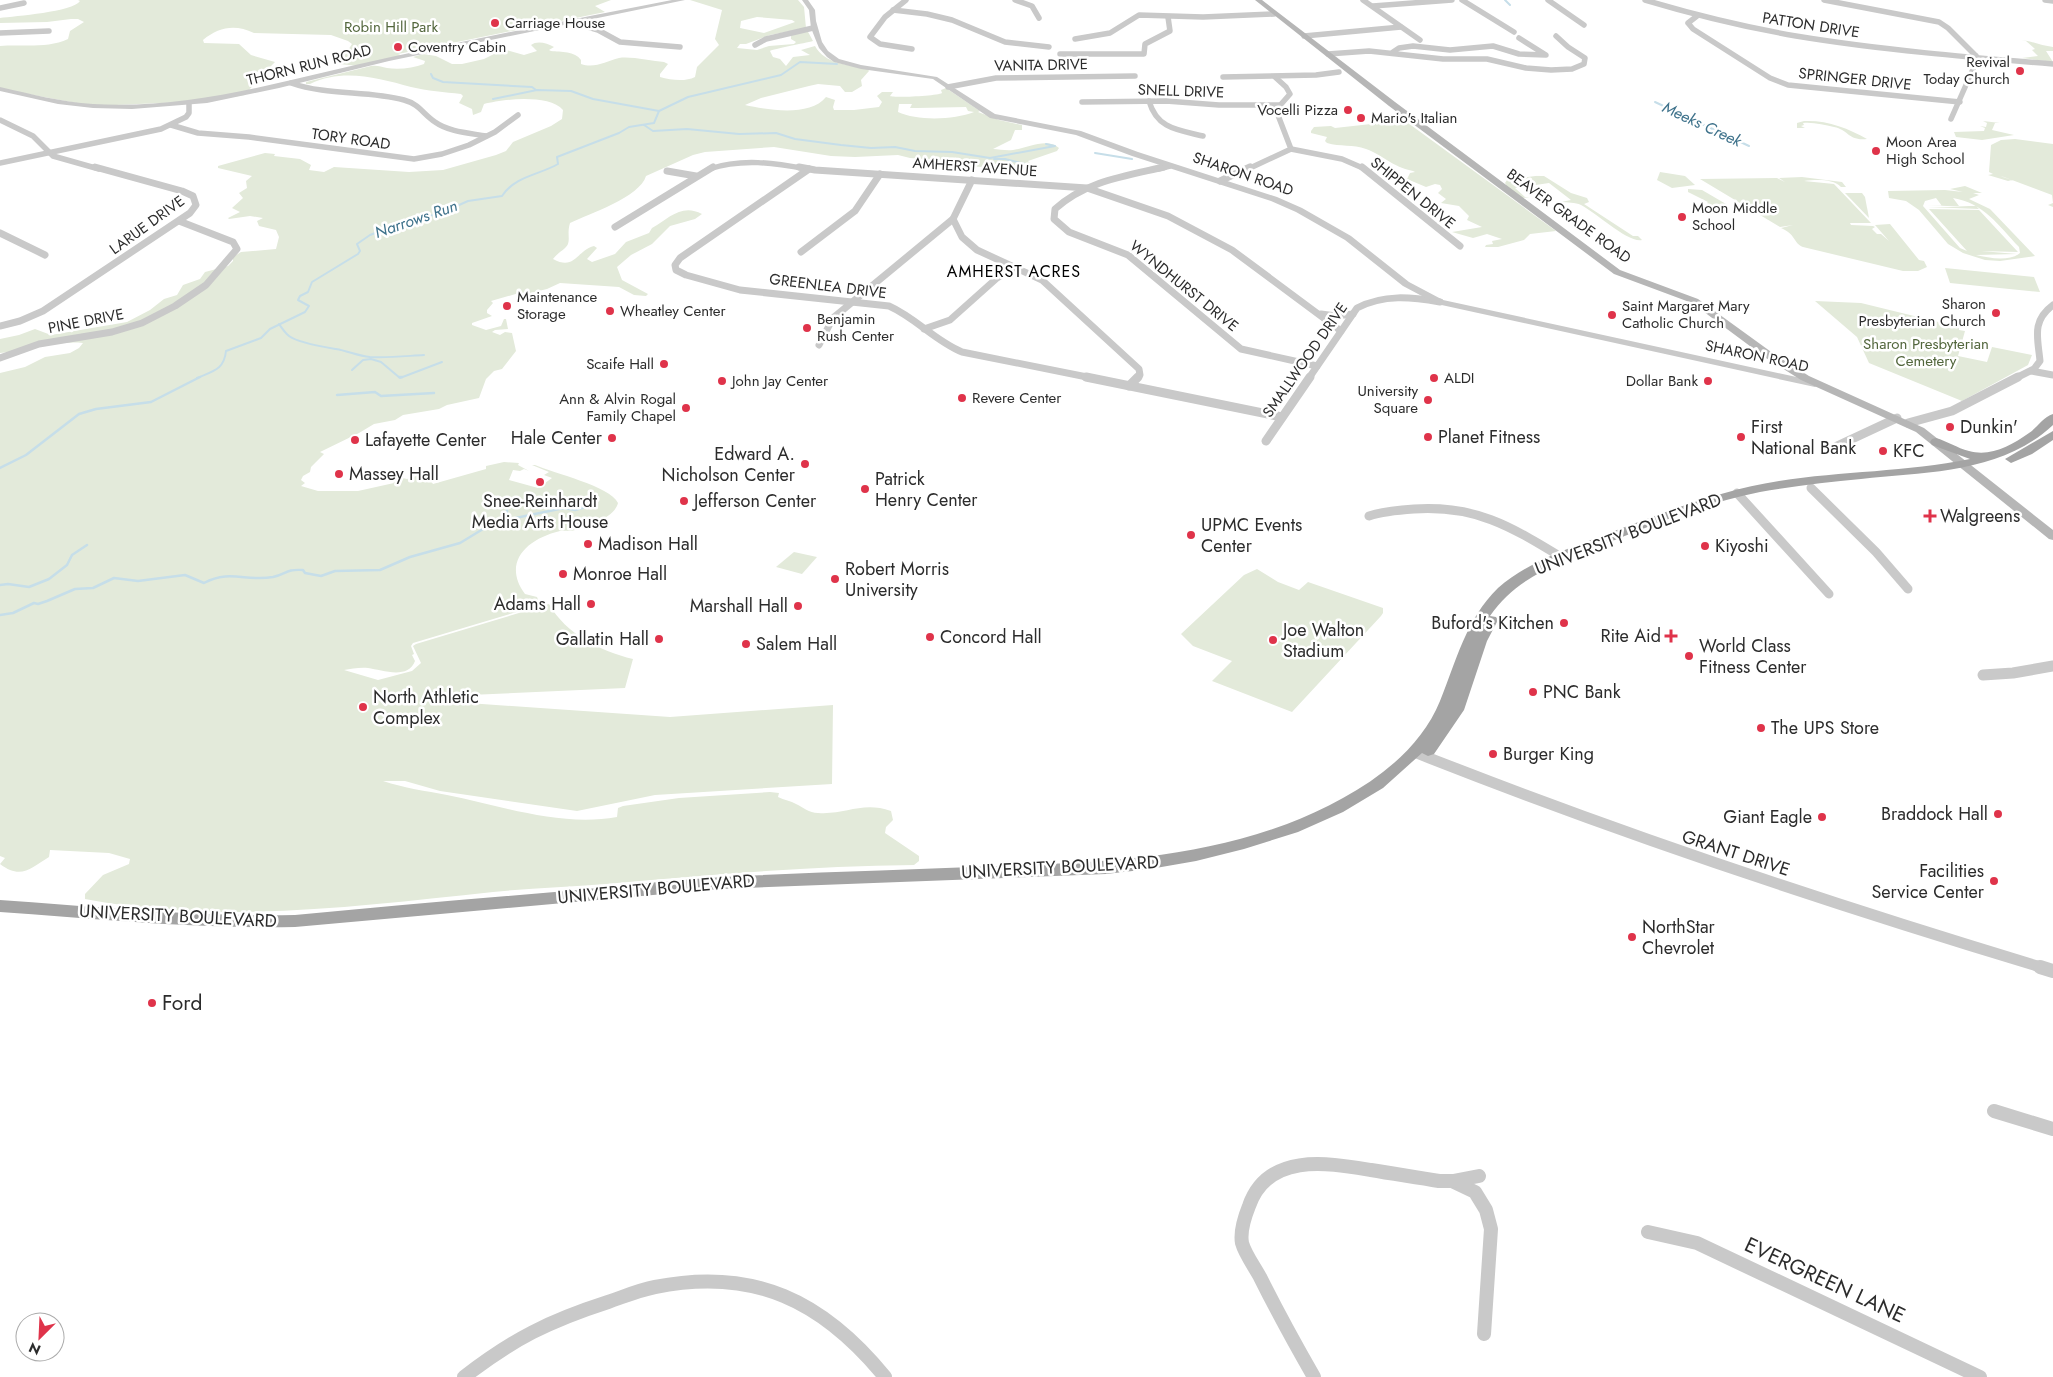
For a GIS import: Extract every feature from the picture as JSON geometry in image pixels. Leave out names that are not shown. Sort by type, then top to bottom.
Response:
[{"type":"main road","name":"BEAVER GRADE ROAD","points":[[1258,0],[1617,272],[1695,301],[1770,356],[1815,384],[1908,424],[1936,442],[1966,467]]},
{"type":"main road","name":"UNIVERSITY BOULEVARD","points":[[0,915],[194,929],[297,930],[720,892],[1130,874],[1211,861],[1289,838],[1332,820],[1371,798],[1404,775],[1419,754],[1441,716],[1472,635],[1490,605],[1517,581],[1541,566],[1695,504],[1799,482],[1966,467],[1987,457],[2007,451],[2030,438],[2053,418]]},
{"type":"main road","name":"UNIVERSITY BOULEVARD","points":[[0,906],[180,919],[241,922],[294,921],[720,883],[1132,865],[1194,856],[1283,831],[1352,799],[1419,754],[1443,732],[1456,709],[1488,626],[1500,608],[1517,592],[1540,576],[1572,560],[1740,495],[1937,475],[2017,456],[2039,445],[2053,435]]},
{"type":"main road","points":[[1936,442],[1964,454],[1987,457]]},
{"type":"main road","points":[[1966,467],[2053,536]]},
{"type":"street","name":"THORN RUN ROAD","points":[[0,89],[55,102],[93,106],[134,107],[189,104],[245,95],[383,61],[682,0]]},
{"type":"street","name":"SHARON ROAD","points":[[805,0],[812,10],[810,19],[813,28],[828,56],[835,60],[928,76],[993,116],[1078,133],[1170,166],[1274,199],[1299,210],[1348,238],[1410,286],[1440,302],[1815,384]]},
{"type":"street","points":[[906,0],[892,10],[870,37],[880,44],[912,49]]},
{"type":"street","points":[[1015,0],[1032,6],[1039,18]]},
{"type":"street","points":[[1363,0],[1420,40]]},
{"type":"street","points":[[1373,6],[1452,0]]},
{"type":"street","points":[[1462,0],[1514,32]]},
{"type":"street","points":[[1548,0],[1584,25]]},
{"type":"street","name":"PATTON DRIVE","points":[[1645,0],[1697,16],[1783,35],[1830,42],[2053,63]]},
{"type":"street","points":[[1824,0],[1939,22],[1948,28],[1976,56],[1977,60],[1952,119]]},
{"type":"street","points":[[2045,0],[2053,1]]},
{"type":"street","points":[[0,8],[24,3]]},
{"type":"street","points":[[892,10],[927,14],[952,20],[1005,42],[1049,47]]},
{"type":"street","points":[[1075,39],[1110,33],[1140,15],[1168,17],[1274,14]]},
{"type":"street","name":"SPRINGER DRIVE","points":[[1697,16],[1688,22],[1693,29],[1779,82],[1812,89],[1960,102]]},
{"type":"street","points":[[1060,54],[1144,54],[1145,44],[1170,31],[1168,17]]},
{"type":"street","points":[[570,22],[598,30],[620,42],[680,47]]},
{"type":"street","points":[[1304,36],[1400,27]]},
{"type":"street","points":[[755,45],[766,39],[813,28]]},
{"type":"street","points":[[0,33],[49,30]]},
{"type":"street","points":[[1328,54],[1362,51],[1440,59],[1489,59],[1547,70],[1572,69],[1584,64],[1585,58],[1568,47],[1556,36]]},
{"type":"street","points":[[1493,46],[1502,50],[1536,56],[1546,55],[1528,43],[1519,41]]},
{"type":"street","points":[[1393,53],[1396,49],[1407,47],[1450,50],[1510,45]]},
{"type":"street","points":[[1223,77],[1307,76],[1350,71]]},
{"type":"street","name":"VANITA DRIVE","points":[[948,87],[1002,78],[1135,76]]},
{"type":"street","points":[[1220,181],[1291,149],[1276,113],[1276,109],[1289,99],[1290,94],[1275,77]]},
{"type":"street","points":[[291,83],[320,92],[403,99],[422,106],[432,120],[439,125],[486,136]]},
{"type":"street","points":[[1149,101],[1153,115],[1160,122],[1176,129],[1203,136]]},
{"type":"street","name":"SNELL DRIVE","points":[[1082,102],[1183,101],[1226,105],[1279,105]]},
{"type":"street","points":[[0,163],[149,132],[171,125],[186,117],[189,113],[189,104]]},
{"type":"street","name":"TORY ROAD","points":[[171,125],[198,133],[249,137],[404,159],[445,154],[486,136],[518,115]]},
{"type":"street","points":[[0,120],[33,136],[50,153]]},
{"type":"street","name":"SHIPPEN DRIVE","points":[[1291,149],[1342,159],[1364,168],[1460,246]]},
{"type":"street","name":"LARUE DRIVE","points":[[0,326],[38,314],[179,221],[190,213],[196,205],[193,196],[182,191],[53,156],[50,153]]},
{"type":"street","points":[[0,154],[11,161]]},
{"type":"street","name":"AMHERST AVENUE","points":[[616,227],[696,176],[714,167],[745,161],[768,162],[808,169],[1087,188],[1168,216],[1232,250],[1341,331]]},
{"type":"street","name":"WYNDHURST DRIVE","points":[[1170,166],[1109,180],[1071,195],[1054,209],[1054,219],[1061,227],[1128,255],[1240,349],[1317,366]]},
{"type":"street","name":"GREENLEA DRIVE","points":[[808,169],[680,258],[675,267],[678,272],[686,276],[734,289],[889,306],[898,310],[946,345],[962,352],[1282,418]]},
{"type":"street","points":[[666,171],[696,176]]},
{"type":"street","points":[[801,252],[855,211],[880,174]]},
{"type":"street","points":[[954,234],[953,220],[972,180]]},
{"type":"street","points":[[819,345],[833,318],[953,220]]},
{"type":"street","name":"PINE DRIVE","points":[[0,358],[39,344],[112,332],[142,323],[175,306],[206,285],[237,249],[233,242],[179,221]]},
{"type":"street","points":[[0,233],[45,255]]},
{"type":"street","points":[[932,236],[954,234],[982,253],[1042,280],[1137,367],[1140,375],[1129,386]]},
{"type":"street","points":[[924,328],[950,320],[997,278],[1013,268]]},
{"type":"street","points":[[1400,298],[1410,286]]},
{"type":"street","name":"SMALLWOOD DRIVE","points":[[1266,441],[1358,308],[1371,301],[1400,298],[1440,302]]},
{"type":"street","points":[[1908,424],[1952,411],[2031,371],[2040,361],[2036,339],[2038,327],[2048,309],[2053,305]]},
{"type":"street","points":[[1317,313],[1336,316],[1353,314]]},
{"type":"street","points":[[2031,371],[2053,375]]},
{"type":"street","points":[[1837,446],[1897,418]]},
{"type":"street","points":[[1811,488],[1876,552],[1908,589]]},
{"type":"street","points":[[1740,495],[1829,594]]},
{"type":"street","points":[[1369,516],[1379,512],[1421,508],[1452,507],[1472,511],[1498,521],[1561,557]]},
{"type":"street","points":[[1983,675],[2013,673],[2053,666]]},
{"type":"street","name":"GRANT DRIVE","points":[[1419,754],[1502,787],[1712,864],[2053,971]]},
{"type":"street","points":[[1994,1111],[2053,1129]]},
{"type":"street","points":[[1314,1377],[1288,1332],[1242,1242],[1244,1221],[1250,1203],[1258,1189],[1269,1177],[1284,1170],[1300,1165],[1325,1163],[1425,1180],[1453,1181],[1479,1176]]},
{"type":"street","points":[[1453,1181],[1475,1192],[1486,1210],[1491,1229],[1484,1334]]},
{"type":"street","name":"EVERGREEN LANE","points":[[1648,1232],[1697,1243],[1980,1377]]},
{"type":"street","points":[[464,1377],[490,1356],[537,1328],[596,1305],[654,1287],[692,1282],[732,1283],[781,1293],[818,1312],[839,1326],[858,1343],[885,1377]]},
{"type":"green space","name":"Robin Hill Park","points":[[78,0],[611,0],[595,6],[605,12],[398,54],[403,56],[359,66],[339,64],[352,44],[331,35],[254,33],[240,28],[227,28],[215,32],[203,40],[204,43],[239,44],[251,55],[275,62],[270,67],[254,73],[259,78],[245,95],[207,101],[93,106],[0,89],[0,46],[43,45],[60,42],[68,39],[70,31],[84,22],[78,19],[71,19],[47,22],[0,23],[0,18],[56,11],[75,5],[80,1]]},
{"type":"green space","points":[[690,0],[798,0],[804,7],[806,28],[770,35],[746,44],[740,44],[737,48],[757,50],[769,46],[794,44],[796,42],[791,39],[791,34],[807,30],[813,41],[770,51],[773,57],[780,59],[786,66],[793,57],[810,55],[801,50],[815,46],[819,52],[831,60],[867,68],[869,71],[861,80],[862,86],[852,92],[845,92],[840,86],[818,84],[761,98],[745,105],[765,109],[799,110],[819,103],[826,97],[835,100],[834,110],[854,110],[879,107],[882,102],[877,96],[882,92],[893,92],[890,96],[893,97],[916,96],[942,93],[941,90],[946,88],[980,111],[978,112],[999,120],[1022,125],[1022,130],[1015,130],[1011,140],[993,149],[1013,150],[1043,143],[1049,143],[1059,148],[1057,151],[1028,161],[1031,164],[1026,169],[1017,170],[958,165],[951,161],[910,158],[898,155],[831,156],[774,147],[705,152],[693,155],[646,176],[642,184],[624,198],[570,223],[568,244],[553,259],[566,263],[594,246],[597,248],[587,259],[592,262],[615,254],[626,242],[649,233],[652,228],[676,213],[688,210],[702,214],[695,219],[670,226],[652,244],[631,255],[617,267],[622,280],[648,294],[646,296],[634,295],[619,287],[560,283],[547,289],[530,293],[519,293],[491,301],[493,303],[487,310],[487,313],[492,316],[472,323],[472,325],[486,330],[501,326],[504,319],[506,319],[508,329],[492,332],[500,335],[505,332],[512,333],[516,351],[502,369],[494,371],[486,379],[479,398],[447,405],[439,409],[403,415],[395,420],[374,424],[320,452],[324,454],[311,467],[310,472],[303,476],[301,480],[305,483],[301,486],[318,491],[358,491],[394,483],[392,481],[398,477],[407,479],[429,472],[427,476],[433,484],[486,469],[486,466],[504,462],[519,463],[518,465],[529,471],[524,469],[520,471],[513,470],[509,480],[538,488],[552,478],[544,475],[549,472],[532,465],[535,465],[604,491],[618,503],[612,513],[600,521],[580,529],[560,531],[548,535],[528,546],[521,554],[516,572],[519,583],[525,594],[537,597],[540,605],[413,643],[411,646],[414,654],[412,655],[415,661],[412,667],[401,672],[387,672],[365,668],[344,670],[378,680],[412,671],[421,663],[413,646],[416,644],[549,604],[565,624],[585,640],[608,651],[633,659],[625,688],[470,695],[468,703],[670,717],[833,705],[832,784],[655,795],[577,811],[440,791],[405,781],[383,781],[531,814],[574,819],[617,817],[618,808],[623,806],[679,798],[770,792],[779,793],[778,797],[815,813],[871,807],[881,808],[891,811],[893,820],[886,827],[885,833],[919,856],[919,861],[914,865],[760,871],[507,891],[392,903],[238,912],[136,907],[85,899],[85,894],[103,875],[129,864],[130,859],[109,853],[50,850],[49,857],[26,871],[20,872],[7,869],[0,864],[5,858],[0,856],[0,373],[25,367],[45,357],[70,353],[79,348],[83,343],[52,344],[0,353],[0,339],[35,329],[51,335],[127,322],[150,310],[164,299],[177,295],[183,285],[200,279],[205,272],[228,266],[233,261],[233,257],[241,252],[276,249],[279,237],[276,230],[259,226],[257,221],[263,218],[250,216],[228,218],[240,212],[232,208],[243,198],[239,193],[247,188],[246,181],[252,176],[218,168],[218,166],[265,153],[300,159],[311,165],[309,170],[324,172],[334,167],[409,172],[443,170],[506,151],[513,142],[551,126],[562,119],[563,110],[556,105],[537,100],[514,99],[484,104],[481,112],[473,115],[472,109],[459,103],[463,96],[461,94],[423,90],[386,80],[360,76],[335,76],[310,84],[306,84],[306,82],[371,66],[396,69],[415,67],[424,64],[425,61],[413,57],[423,54],[436,56],[452,64],[462,64],[484,59],[506,50],[524,55],[537,51],[531,45],[539,42],[554,47],[549,50],[551,51],[568,52],[575,55],[581,60],[581,64],[591,66],[619,58],[664,62],[668,64],[660,74],[660,77],[673,80],[687,80],[695,77],[697,67],[719,45],[715,39],[722,10]],"holes":[[[757,17],[792,20],[795,22],[764,33],[740,28],[741,21]],[[899,104],[912,104],[910,108],[966,107],[968,111],[974,112],[946,118],[915,117],[898,112]]]},
{"type":"green space","points":[[2021,40],[2029,41],[2045,46],[2053,47],[2053,51],[2046,51],[2053,62],[2022,58],[2038,56],[2032,50],[2035,49],[2026,41]]},
{"type":"green space","points":[[1398,121],[1408,123],[1556,231],[1530,234],[1524,240],[1498,247],[1485,247],[1486,245],[1493,244],[1492,241],[1502,239],[1487,234],[1473,238],[1452,232],[1482,227],[1467,220],[1469,216],[1459,206],[1441,203],[1446,199],[1438,193],[1442,189],[1440,185],[1435,184],[1426,187],[1407,179],[1410,173],[1415,172],[1373,152],[1356,147],[1327,143],[1325,141],[1327,137],[1311,133],[1314,127],[1331,126],[1335,128]]},
{"type":"green space","points":[[1804,121],[1821,122],[1837,126],[1867,139],[1852,137],[1839,128],[1819,124],[1803,123],[1804,125],[1801,126],[1805,128],[1797,128],[1797,123]]},
{"type":"green space","points":[[1983,121],[2000,123],[1995,123],[1992,130],[2014,135],[1982,140],[1956,137],[1954,132],[1984,131],[1985,128],[1980,126],[1986,127],[1987,123]]},
{"type":"green space","points":[[2015,139],[2053,144],[2053,203],[2052,195],[2012,180],[2008,181],[1988,175],[1993,174],[1989,172],[1991,145],[2001,140]]},
{"type":"green space","points":[[1660,172],[1685,176],[1695,185],[1672,188],[1657,180]]},
{"type":"green space","points":[[1543,175],[1536,176],[1544,176],[1571,193],[1587,198],[1589,202],[1584,204],[1642,240],[1636,240],[1620,232],[1581,205],[1561,202],[1571,200],[1549,183],[1515,188],[1525,197],[1530,197],[1522,198],[1502,183],[1507,186],[1505,183],[1507,180],[1505,180]]},
{"type":"green space","points":[[1802,177],[1842,182],[1846,187],[1841,187],[1828,181],[1804,181],[1834,184],[1871,223],[1850,223],[1851,225],[1873,226],[1875,227],[1872,229],[1877,234],[1881,234],[1889,241],[1875,225],[1890,224],[1919,260],[1924,261],[1927,267],[1918,271],[1903,271],[1803,247],[1786,230],[1781,228],[1793,225],[1780,227],[1700,179],[1777,178],[1785,182],[1779,178]]},
{"type":"green space","points":[[1965,186],[1982,193],[1973,193],[1979,195],[1969,199],[1990,209],[2035,256],[2000,261],[1985,260],[1963,253],[1948,244],[1919,210],[1906,201],[1889,198],[1888,191],[1945,190],[1963,192],[1950,189]],"holes":[[[1936,198],[1942,206],[1969,207],[1928,207],[1979,209],[1977,207],[2019,247],[2020,253],[2010,258],[1976,255],[2017,254],[1981,251],[2018,252],[1979,210],[1929,209],[1967,251],[1960,248],[1923,206],[1925,201]],[[1953,198],[1976,206],[1959,206]]]},
{"type":"green space","points":[[1688,189],[1702,190],[1726,204],[1713,207],[1708,202],[1688,192]]},
{"type":"green space","points":[[1845,193],[1862,193],[1865,197],[1869,218]]},
{"type":"green space","points":[[1945,268],[2034,277],[2040,292],[1950,283]]},
{"type":"green space","name":"Sharon Presbyterian Cemetery","points":[[1815,301],[1861,303],[1959,327],[1959,330],[1965,331],[1958,356],[1987,362],[1992,347],[2032,355],[2028,365],[1962,401],[1869,363],[1857,337]]},
{"type":"green space","points":[[794,552],[817,557],[802,574],[776,567]]},
{"type":"green space","name":"Joe Walton Stadium","points":[[1257,569],[1278,582],[1299,590],[1308,582],[1383,608],[1381,616],[1292,712],[1212,681],[1232,661],[1193,646],[1181,634],[1244,575]]},
{"type":"waterway","name":"Meeks Creek","points":[[1505,0],[1510,5]]},
{"type":"waterway","name":"Narrows Run","points":[[659,111],[688,97],[781,75],[800,62],[837,64]]},
{"type":"waterway","points":[[431,74],[433,78],[443,82],[532,87],[536,90]]},
{"type":"waterway","points":[[493,99],[537,90],[571,91],[593,99],[659,111]]},
{"type":"waterway","name":"Meeks Creek","points":[[1655,102],[1749,146]]},
{"type":"waterway","name":"Narrows Run","points":[[279,324],[305,312],[309,306],[298,300],[300,296],[308,292],[312,282],[358,254],[360,251],[357,244],[370,235],[412,219],[439,214],[468,201],[502,196],[507,189],[520,180],[558,164],[557,157],[619,133],[629,127],[654,123],[659,111]]},
{"type":"waterway","points":[[644,125],[653,131],[687,129],[739,134],[776,133],[795,139],[841,145],[871,148],[895,147],[915,151],[952,152],[990,158],[1055,146],[1046,144]]},
{"type":"waterway","points":[[1095,153],[1132,159]]},
{"type":"waterway","points":[[994,159],[1005,159],[1037,167]]},
{"type":"waterway","name":"Narrows Run","points":[[197,378],[217,369],[223,362],[226,351],[261,338],[270,329],[279,324]]},
{"type":"waterway","points":[[279,324],[288,335],[298,341],[361,356],[424,355]]},
{"type":"waterway","points":[[352,370],[363,360],[371,359],[381,362],[400,378],[442,362]]},
{"type":"waterway","name":"Narrows Run","points":[[0,468],[26,455],[79,414],[96,409],[151,402],[200,377]]},
{"type":"waterway","points":[[337,395],[375,392],[381,396],[434,393]]},
{"type":"waterway","points":[[506,520],[508,501]]},
{"type":"waterway","points":[[506,520],[564,508],[575,510],[589,506]]},
{"type":"waterway","points":[[0,615],[13,613],[34,603],[38,604],[47,601],[75,589],[93,588],[114,578],[138,581],[185,575],[204,583],[213,579],[230,576],[273,577],[297,570],[321,576],[335,571],[380,570],[410,557],[460,543],[488,526],[506,520]]},
{"type":"waterway","points":[[0,585],[8,584],[29,587],[49,579],[67,565],[72,555],[87,545]]},
{"type":"place","name":"Carriage House","points":[[495,23]]},
{"type":"place","name":"Coventry Cabin","points":[[398,47]]},
{"type":"place","name":"Revival Today Church","points":[[2020,71]]},
{"type":"place","name":"Vocelli Pizza","points":[[1348,110]]},
{"type":"place","name":"Mario's Italian","points":[[1361,118]]},
{"type":"place","name":"Moon Area High School","points":[[1876,151]]},
{"type":"place","name":"Moon Middle School","points":[[1682,217]]},
{"type":"place","name":"Maintenance Storage","points":[[507,306]]},
{"type":"place","name":"Wheatley Center","points":[[610,311]]},
{"type":"place","name":"Sharon Presbyterian Church","points":[[1996,313]]},
{"type":"place","name":"Saint Margaret Mary Catholic Church","points":[[1612,315]]},
{"type":"place","name":"Benjamin Rush Center","points":[[807,328]]},
{"type":"place","name":"Scaife Hall","points":[[664,364]]},
{"type":"place","name":"ALDI","points":[[1434,378]]},
{"type":"place","name":"John Jay Center","points":[[722,381]]},
{"type":"place","name":"Dollar Bank","points":[[1708,381]]},
{"type":"place","name":"Revere Center","points":[[962,398]]},
{"type":"place","name":"University Square","points":[[1428,400]]},
{"type":"place","name":"Ann & Alvin Rogal Family Chapel","points":[[686,408]]},
{"type":"place","name":"Dunkin'","points":[[1950,427]]},
{"type":"place","name":"Planet Fitness","points":[[1428,437]]},
{"type":"place","name":"First National Bank","points":[[1741,437]]},
{"type":"place","name":"Hale Center","points":[[612,438]]},
{"type":"place","name":"Lafayette Center","points":[[355,440]]},
{"type":"place","name":"KFC","points":[[1883,451]]},
{"type":"place","name":"Edward A. Nicholson Center","points":[[805,464]]},
{"type":"place","name":"Massey Hall","points":[[339,474]]},
{"type":"place","name":"Snee-Reinhardt Media Arts House","points":[[540,482]]},
{"type":"place","name":"Patrick Henry Center","points":[[865,489]]},
{"type":"place","name":"Jefferson Center","points":[[684,501]]},
{"type":"place","name":"Walgreens","points":[[1930,516]]},
{"type":"place","name":"UPMC Events Center","points":[[1191,535]]},
{"type":"place","name":"Madison Hall","points":[[588,544]]},
{"type":"place","name":"Kiyoshi","points":[[1705,546]]},
{"type":"place","name":"Monroe Hall","points":[[563,574]]},
{"type":"place","name":"Robert Morris University","points":[[835,579]]},
{"type":"place","name":"Adams Hall","points":[[591,604]]},
{"type":"place","name":"Marshall Hall","points":[[798,606]]},
{"type":"place","name":"Buford's Kitchen","points":[[1564,623]]},
{"type":"place","name":"Rite Aid","points":[[1671,636]]},
{"type":"place","name":"Concord Hall","points":[[930,637]]},
{"type":"place","name":"Gallatin Hall","points":[[659,639]]},
{"type":"place","name":"Joe Walton Stadium","points":[[1273,640]]},
{"type":"place","name":"Salem Hall","points":[[746,644]]},
{"type":"place","name":"World Class Fitness Center","points":[[1689,656]]},
{"type":"place","name":"PNC Bank","points":[[1533,692]]},
{"type":"place","name":"North Athletic Complex","points":[[363,707]]},
{"type":"place","name":"The UPS Store","points":[[1761,728]]},
{"type":"place","name":"Burger King","points":[[1493,754]]},
{"type":"place","name":"Braddock Hall","points":[[1998,814]]},
{"type":"place","name":"Giant Eagle","points":[[1822,817]]},
{"type":"place","name":"Facilities Service Center","points":[[1994,881]]},
{"type":"place","name":"NorthStar Chevrolet","points":[[1632,937]]},
{"type":"place","name":"Ford","points":[[152,1003]]},
{"type":"district","name":"AMHERST ACRES","points":[[1014,271]]}]
